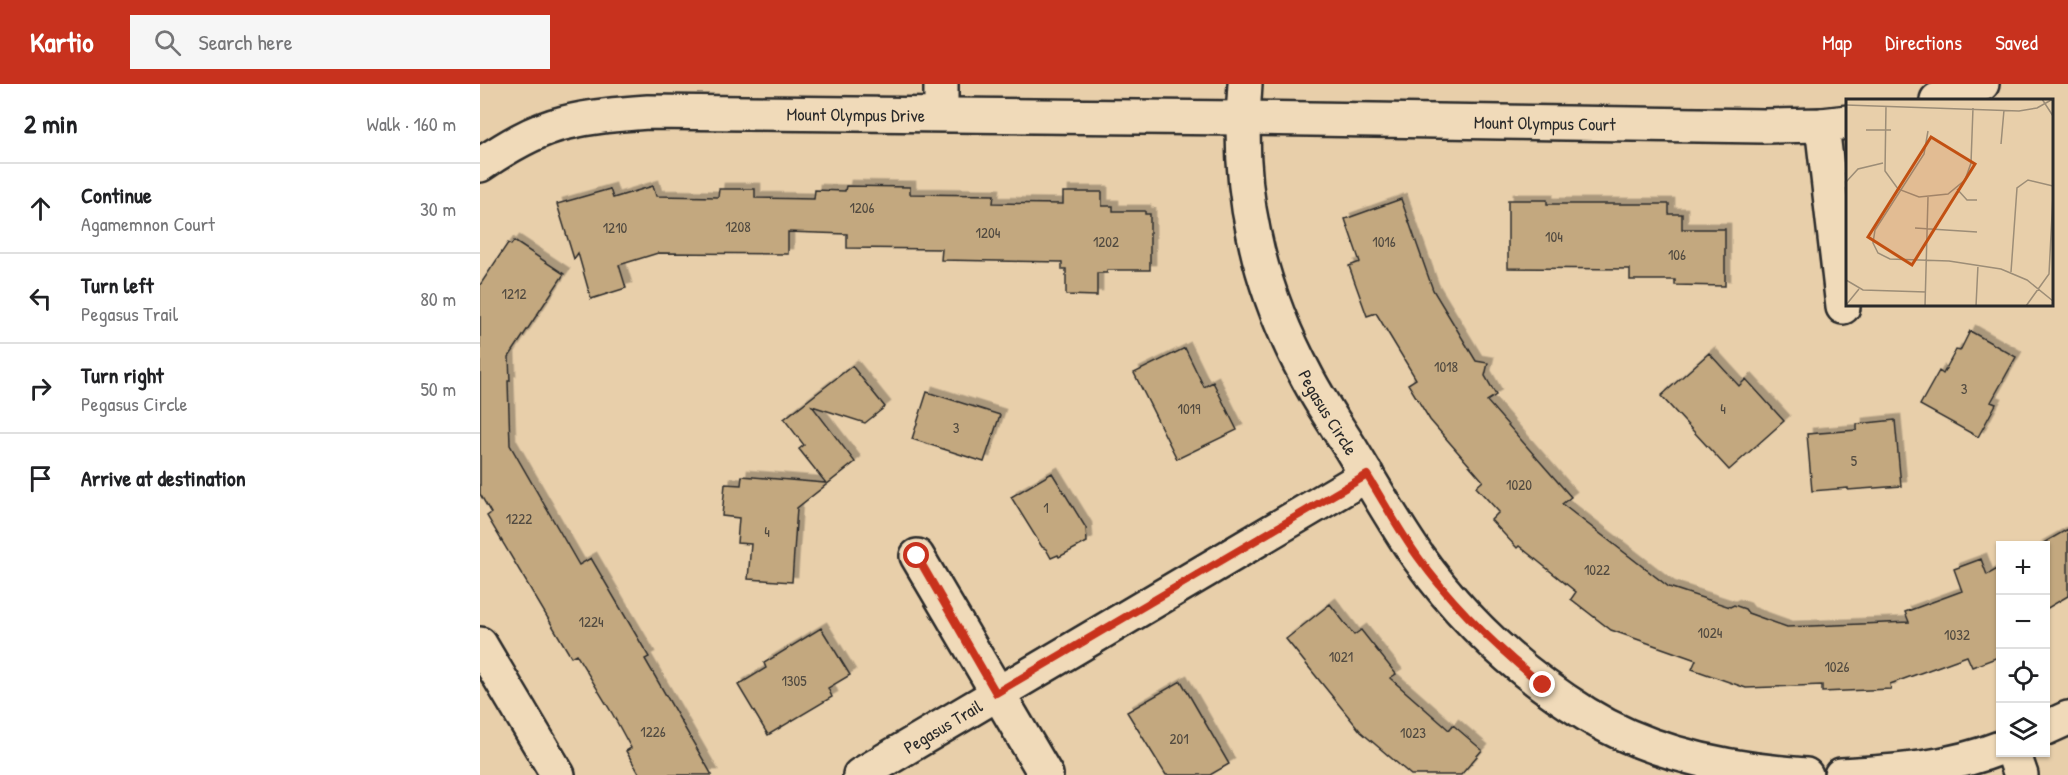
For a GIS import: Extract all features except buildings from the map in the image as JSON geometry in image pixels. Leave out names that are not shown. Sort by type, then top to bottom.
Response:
[{"type":"street","name":"Pegasus Circle","points":[[1245,84],[1242,118],[1244,170],[1253,234],[1266,280],[1287,333],[1307,377],[1367,475],[1418,557],[1456,606],[1498,649],[1543,685],[1659,762],[1721,764],[1771,773],[1806,775]]},
{"type":"street","points":[[1940,99],[1982,84]]},
{"type":"street","name":"Mount Olympus Drive","points":[[480,165],[530,136],[562,123],[648,112],[941,99],[1242,118]]},
{"type":"street","name":"Mount Olympus Court","points":[[1242,118],[1764,126],[1835,123]]},
{"type":"street","points":[[1835,123],[1843,307]]},
{"type":"street","name":"Pegasus Trail","points":[[860,775],[1367,475]]},
{"type":"street","points":[[917,556],[1046,775]]},
{"type":"street","points":[[480,644],[558,775]]},
{"type":"street","points":[[2050,726],[2068,717]]},
{"type":"street","points":[[1841,775],[1933,767],[1977,757],[1996,750]]},
{"type":"street","points":[[2014,757],[2021,775]]},
{"type":"route","points":[[917,556],[996,693],[1367,475],[1418,557],[1456,606],[1498,649],[1543,685]]}]
